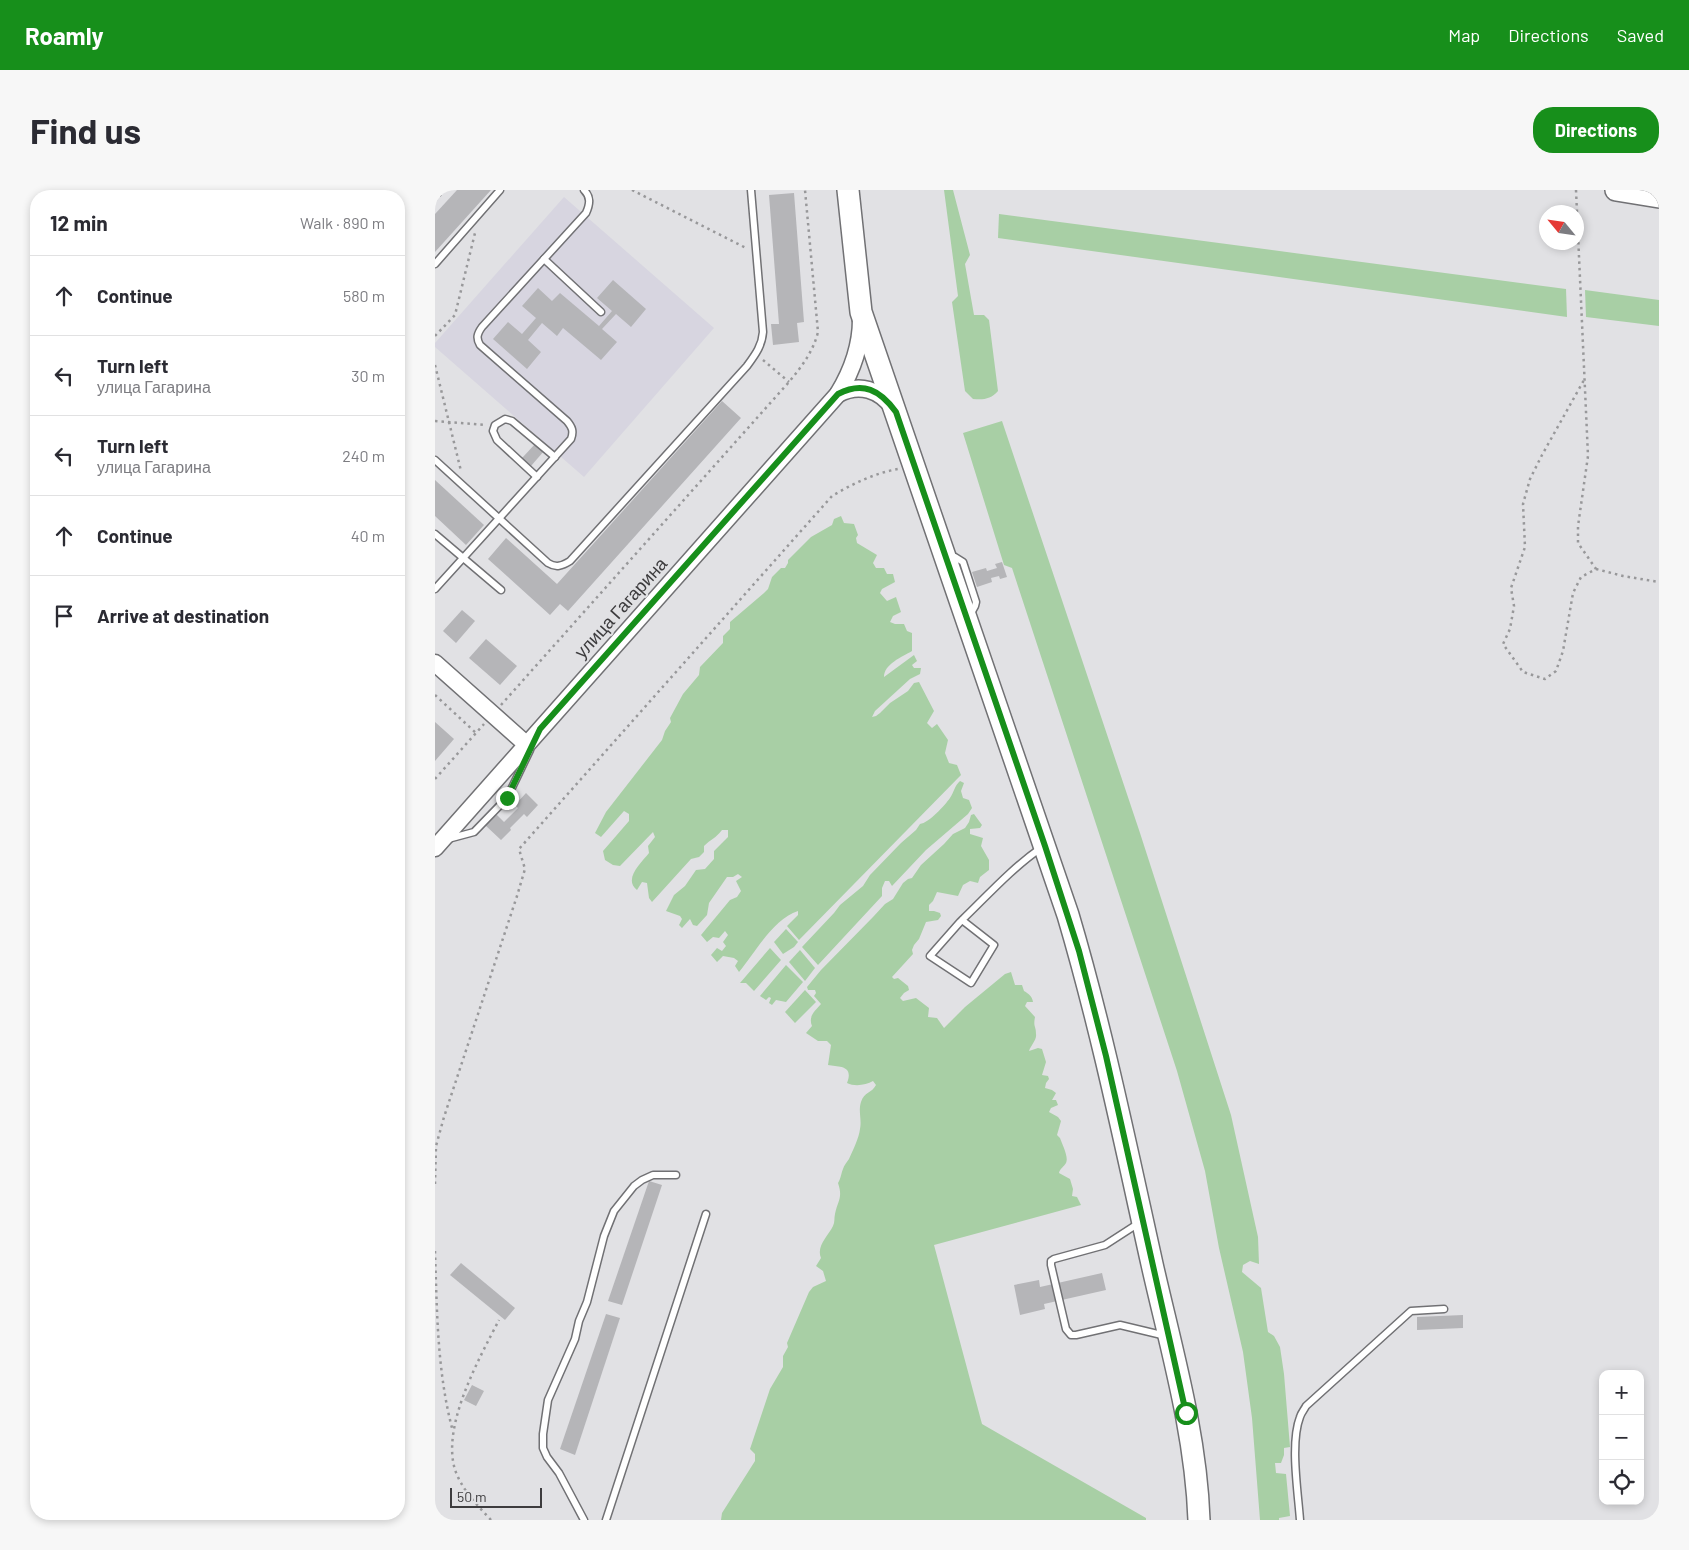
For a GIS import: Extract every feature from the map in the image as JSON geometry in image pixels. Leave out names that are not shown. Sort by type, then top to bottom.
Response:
[{"type":"main road","points":[[848,190],[861,312],[1045,846],[1068,915],[1088,986],[1106,1056],[1193,1451],[1198,1488],[1199,1520]]},
{"type":"main road","points":[[1616,190],[1659,197]]},
{"type":"street","name":"улица Гагарина","points":[[438,844],[838,394],[847,378],[857,352],[861,332],[861,312]]},
{"type":"street","points":[[838,394],[856,388],[870,389],[883,397],[896,412]]},
{"type":"street","points":[[435,663],[526,744]]},
{"type":"lane","points":[[435,264],[500,190]]},
{"type":"lane","points":[[435,588],[571,439],[573,432],[571,426],[480,345],[477,339],[482,327],[587,213],[589,200],[584,190]]},
{"type":"lane","points":[[435,460],[553,566],[564,565],[570,562],[755,355],[762,341],[763,332],[751,190]]},
{"type":"lane","points":[[544,259],[601,312]]},
{"type":"lane","points":[[537,477],[497,440],[493,431],[495,425],[505,419],[511,421],[555,457]]},
{"type":"lane","points":[[435,534],[501,590]]},
{"type":"lane","points":[[438,844],[474,832],[507,798],[540,729]]},
{"type":"lane","points":[[962,920],[994,945],[971,982],[930,956],[962,920],[1029,857],[1045,846]]},
{"type":"lane","points":[[584,1520],[559,1473],[543,1448],[548,1400],[575,1339],[579,1321],[587,1302],[604,1236],[614,1211],[634,1186],[642,1180],[653,1175],[676,1175]]},
{"type":"lane","points":[[606,1520],[706,1214]]},
{"type":"lane","points":[[1143,1221],[1105,1245],[1054,1259],[1051,1265],[1066,1329],[1071,1335],[1076,1336],[1120,1325],[1169,1337]]},
{"type":"lane","points":[[1300,1520],[1296,1441],[1300,1416],[1306,1406],[1411,1311],[1444,1309]]},
{"type":"path","points":[[435,201],[445,190]]},
{"type":"path","points":[[632,190],[756,253]]},
{"type":"path","points":[[435,779],[807,360],[818,332],[805,190]]},
{"type":"path","points":[[1576,190],[1588,456],[1578,526],[1578,543],[1596,569],[1659,582]]},
{"type":"path","points":[[435,336],[455,315],[480,212]]},
{"type":"path","points":[[755,355],[789,382]]},
{"type":"path","points":[[435,365],[465,487]]},
{"type":"path","points":[[1584,380],[1530,479],[1523,504],[1525,547],[1511,588],[1514,606],[1510,629],[1503,644],[1523,672],[1545,679],[1556,671],[1563,651],[1573,593],[1581,577],[1596,569]]},
{"type":"path","points":[[435,421],[495,425]]},
{"type":"path","points":[[435,1184],[436,1146],[440,1131],[525,869],[519,849],[832,496],[845,488],[886,471],[915,466]]},
{"type":"path","points":[[435,695],[476,733]]},
{"type":"path","points":[[435,1251],[440,1368],[453,1432]]},
{"type":"path","points":[[491,1520],[468,1494],[456,1474],[452,1456],[454,1423],[461,1403],[499,1320]]},
{"type":"shaded area","points":[[564,197],[714,328],[584,477],[435,347],[435,343]]},
{"type":"green space","points":[[944,190],[953,190],[970,255],[965,264],[974,315],[984,315],[989,320],[998,391],[993,396],[984,399],[973,399],[965,391],[952,302],[958,296]]},
{"type":"green space","points":[[999,214],[1566,289],[1567,317],[998,238]]},
{"type":"green space","points":[[1585,290],[1659,300],[1659,326],[1586,317]]},
{"type":"green space","points":[[1002,421],[1140,833],[1231,1115],[1258,1237],[1259,1264],[1250,1261],[1243,1265],[1242,1272],[1261,1288],[1268,1332],[1274,1336],[1280,1347],[1284,1374],[1290,1447],[1284,1448],[1281,1463],[1275,1463],[1276,1473],[1286,1474],[1290,1516],[1279,1518],[1279,1520],[1260,1520],[1252,1418],[1243,1352],[1219,1248],[1205,1171],[1177,1071],[1012,568],[1004,565],[963,433]]},
{"type":"green space","points":[[841,516],[844,523],[854,524],[858,535],[856,538],[857,543],[877,555],[873,563],[876,568],[884,568],[887,574],[893,574],[895,582],[882,589],[880,593],[887,601],[896,597],[901,612],[893,616],[890,622],[904,624],[907,631],[912,633],[912,651],[890,665],[884,677],[914,655],[917,661],[912,665],[914,668],[921,668],[920,674],[910,679],[875,711],[872,717],[876,716],[890,703],[908,691],[914,683],[919,682],[934,711],[927,723],[932,728],[937,724],[948,740],[945,753],[949,763],[957,765],[961,775],[799,940],[787,926],[798,915],[798,911],[780,921],[765,937],[739,972],[735,966],[738,961],[734,958],[723,956],[717,962],[711,955],[717,948],[722,951],[726,946],[723,942],[728,935],[725,931],[719,938],[713,937],[707,942],[701,935],[730,900],[737,897],[741,891],[736,881],[742,877],[738,874],[733,877],[727,877],[709,903],[707,915],[697,926],[693,925],[690,919],[682,928],[679,925],[682,919],[680,916],[666,911],[674,895],[685,886],[696,870],[705,869],[714,859],[714,851],[728,837],[728,830],[722,830],[704,846],[704,852],[699,857],[691,859],[652,902],[649,898],[647,883],[642,882],[637,890],[633,886],[632,881],[638,866],[649,853],[648,846],[655,837],[653,832],[620,866],[613,865],[605,860],[603,851],[629,821],[629,814],[624,811],[601,837],[595,833],[606,812],[662,740],[671,722],[670,718],[683,694],[699,675],[700,667],[723,643],[723,636],[730,629],[730,622],[768,589],[772,577],[781,568],[785,568],[788,560],[811,537],[832,525],[834,519]]},
{"type":"green space","points":[[960,781],[964,783],[961,791],[963,798],[969,800],[972,808],[968,814],[926,850],[892,886],[889,881],[885,881],[882,888],[882,896],[818,965],[802,947],[840,905],[863,886],[870,875],[920,824],[924,823],[941,809]]},
{"type":"green space","points":[[974,814],[982,825],[980,828],[970,829],[970,834],[983,838],[981,846],[989,860],[989,870],[980,877],[978,883],[970,881],[963,885],[958,896],[937,892],[929,905],[929,911],[940,913],[941,916],[938,920],[926,922],[919,939],[914,945],[913,954],[892,977],[894,979],[898,978],[908,986],[909,990],[900,998],[903,1001],[916,998],[929,1008],[928,1017],[937,1018],[944,1028],[965,1007],[1005,974],[1011,972],[1015,985],[1022,985],[1024,991],[1030,995],[1033,1002],[1027,1002],[1025,1006],[1035,1017],[1036,1036],[1029,1051],[1038,1048],[1042,1049],[1046,1062],[1042,1075],[1048,1076],[1049,1079],[1045,1088],[1056,1093],[1052,1100],[1056,1100],[1058,1105],[1051,1108],[1049,1112],[1061,1121],[1057,1135],[1067,1157],[1066,1163],[1059,1173],[1070,1179],[1073,1189],[1072,1196],[1077,1197],[1081,1205],[934,1245],[982,1424],[1146,1518],[1146,1520],[721,1520],[722,1513],[755,1461],[755,1454],[750,1449],[770,1389],[783,1367],[783,1356],[788,1347],[787,1343],[809,1292],[813,1287],[826,1281],[823,1271],[816,1266],[821,1258],[820,1249],[834,1224],[840,1196],[838,1183],[843,1168],[856,1144],[860,1126],[861,1102],[864,1096],[876,1085],[873,1081],[860,1085],[847,1083],[849,1073],[847,1070],[828,1065],[831,1045],[827,1041],[818,1041],[806,1033],[812,1026],[811,1019],[813,1014],[821,1004],[814,996],[815,990],[808,990],[807,987],[885,904],[893,899],[903,883],[912,878],[921,865],[953,834],[965,828],[971,815]]},
{"type":"green space","points":[[786,929],[798,942],[783,954],[774,942]]},
{"type":"green space","points":[[770,948],[781,960],[754,991],[746,983],[740,983]]},
{"type":"green space","points":[[800,950],[815,968],[805,981],[789,962]]},
{"type":"green space","points":[[786,965],[803,982],[786,1002],[776,1000],[772,1005],[769,1003],[771,998],[769,997],[766,1000],[760,996]]},
{"type":"green space","points":[[805,990],[816,1002],[795,1023],[785,1012]]},
{"type":"building","points":[[457,190],[491,190],[435,252],[435,214]]},
{"type":"building","points":[[794,193],[804,322],[797,323],[799,342],[773,345],[771,324],[779,324],[769,195]]},
{"type":"building","points":[[613,280],[646,309],[631,327],[616,314],[602,329],[617,342],[601,360],[563,328],[557,336],[542,323],[528,340],[541,352],[527,369],[493,339],[508,322],[522,334],[536,318],[522,306],[538,288],[552,301],[560,293],[599,326],[612,311],[597,298]]},
{"type":"building","points":[[722,401],[741,418],[568,611],[560,604],[550,615],[488,559],[506,538],[557,584]]},
{"type":"building","points":[[536,443],[544,451],[531,466],[522,458]]},
{"type":"building","points":[[435,480],[484,525],[466,545],[435,516]]},
{"type":"building","points":[[1002,562],[1007,577],[1000,579],[999,576],[991,578],[992,582],[977,587],[972,572],[986,568],[987,571],[997,568],[995,564]]},
{"type":"building","points":[[462,610],[475,621],[456,643],[443,631]]},
{"type":"building","points":[[486,639],[517,666],[500,685],[469,658]]},
{"type":"building","points":[[435,722],[454,739],[435,761]]},
{"type":"building","points":[[526,793],[538,805],[527,817],[524,814],[501,840],[485,825],[496,814],[504,822],[518,808],[515,805]]},
{"type":"building","points":[[649,1181],[662,1185],[622,1305],[608,1301]]},
{"type":"building","points":[[461,1263],[515,1308],[505,1320],[450,1275]]},
{"type":"building","points":[[1102,1273],[1106,1290],[1044,1304],[1045,1309],[1020,1315],[1014,1285],[1039,1280],[1040,1287]]},
{"type":"building","points":[[606,1314],[620,1318],[575,1455],[560,1449]]},
{"type":"building","points":[[1463,1315],[1463,1328],[1417,1330],[1417,1317]]},
{"type":"building","points":[[472,1385],[484,1391],[476,1406],[464,1400]]},
{"type":"route","points":[[507,798],[540,729],[838,394],[856,388],[865,388],[883,397],[896,412],[1045,846],[1079,951],[1106,1056],[1186,1413]]}]
